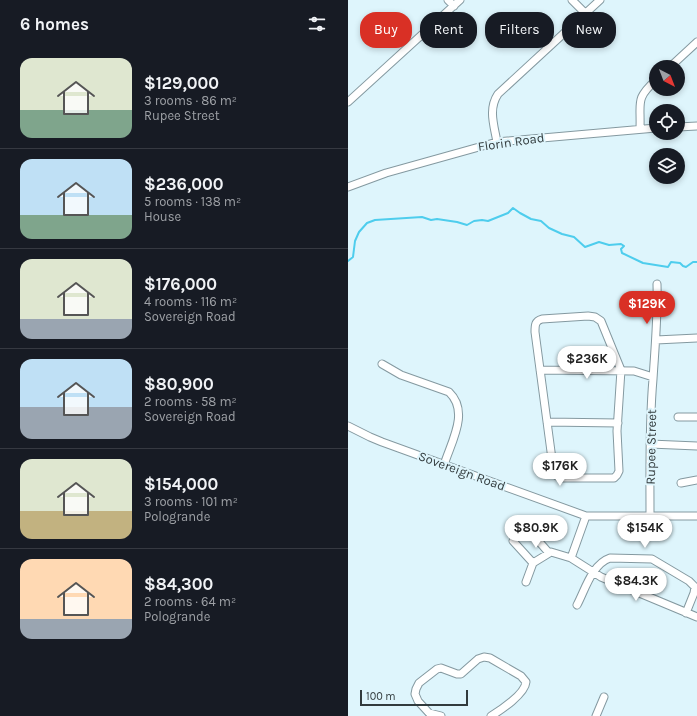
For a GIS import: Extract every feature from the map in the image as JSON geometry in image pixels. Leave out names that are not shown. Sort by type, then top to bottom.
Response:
[{"type":"street","points":[[448,0],[454,6]]},
{"type":"street","points":[[348,102],[460,0]]},
{"type":"street","points":[[572,0],[584,12]]},
{"type":"street","points":[[586,12],[600,0]]},
{"type":"street","points":[[497,142],[492,116],[492,108],[495,98],[562,34]]},
{"type":"street","points":[[678,60],[697,42]]},
{"type":"street","points":[[640,128],[639,103],[644,92],[649,87]]},
{"type":"street","points":[[685,127],[697,126]]},
{"type":"street","name":"Florin Road","points":[[348,187],[386,173],[497,142],[649,128]]},
{"type":"street","name":"Rupee Street","points":[[650,516],[650,444],[656,340],[657,284]]},
{"type":"street","points":[[595,317],[601,321],[621,370],[618,423],[619,471],[617,475],[614,478],[560,478],[554,474],[535,332],[536,322],[542,318],[595,317]]},
{"type":"street","points":[[656,340],[697,338]]},
{"type":"street","points":[[382,364],[401,375],[445,390],[454,397],[457,403],[459,416],[458,425],[444,465]]},
{"type":"street","points":[[540,370],[621,370],[634,371],[653,377]]},
{"type":"street","points":[[678,417],[697,417]]},
{"type":"street","points":[[547,422],[618,423]]},
{"type":"street","name":"Sovereign Road","points":[[348,426],[370,438],[586,516],[697,516]]},
{"type":"street","points":[[650,444],[697,446]]},
{"type":"street","points":[[681,483],[697,480]]},
{"type":"street","points":[[571,558],[586,516]]},
{"type":"street","points":[[528,529],[549,553]]},
{"type":"street","points":[[513,541],[534,563]]},
{"type":"street","points":[[526,582],[534,563],[549,553],[556,553],[571,558],[601,577],[697,617]]},
{"type":"street","points":[[577,605],[593,572],[603,562],[610,558],[652,559],[689,581],[695,587],[686,613]]},
{"type":"street","points":[[434,715],[418,701],[415,694],[420,683],[437,669],[441,668],[461,674],[478,659],[484,657],[490,658],[521,676],[526,682],[521,693],[502,710],[491,716]]},
{"type":"street","points":[[596,716],[604,697]]},
{"type":"waterway","points":[[348,261],[353,257],[355,241],[359,232],[367,223],[375,220],[422,217],[431,220],[437,219],[467,225],[474,221],[488,221],[508,213],[513,208],[531,219],[541,221],[549,228],[562,234],[574,237],[585,247],[599,242],[609,245],[621,244],[624,246],[621,249],[622,253],[643,263],[668,267],[671,262],[680,263],[686,267],[693,262],[697,262]]}]
